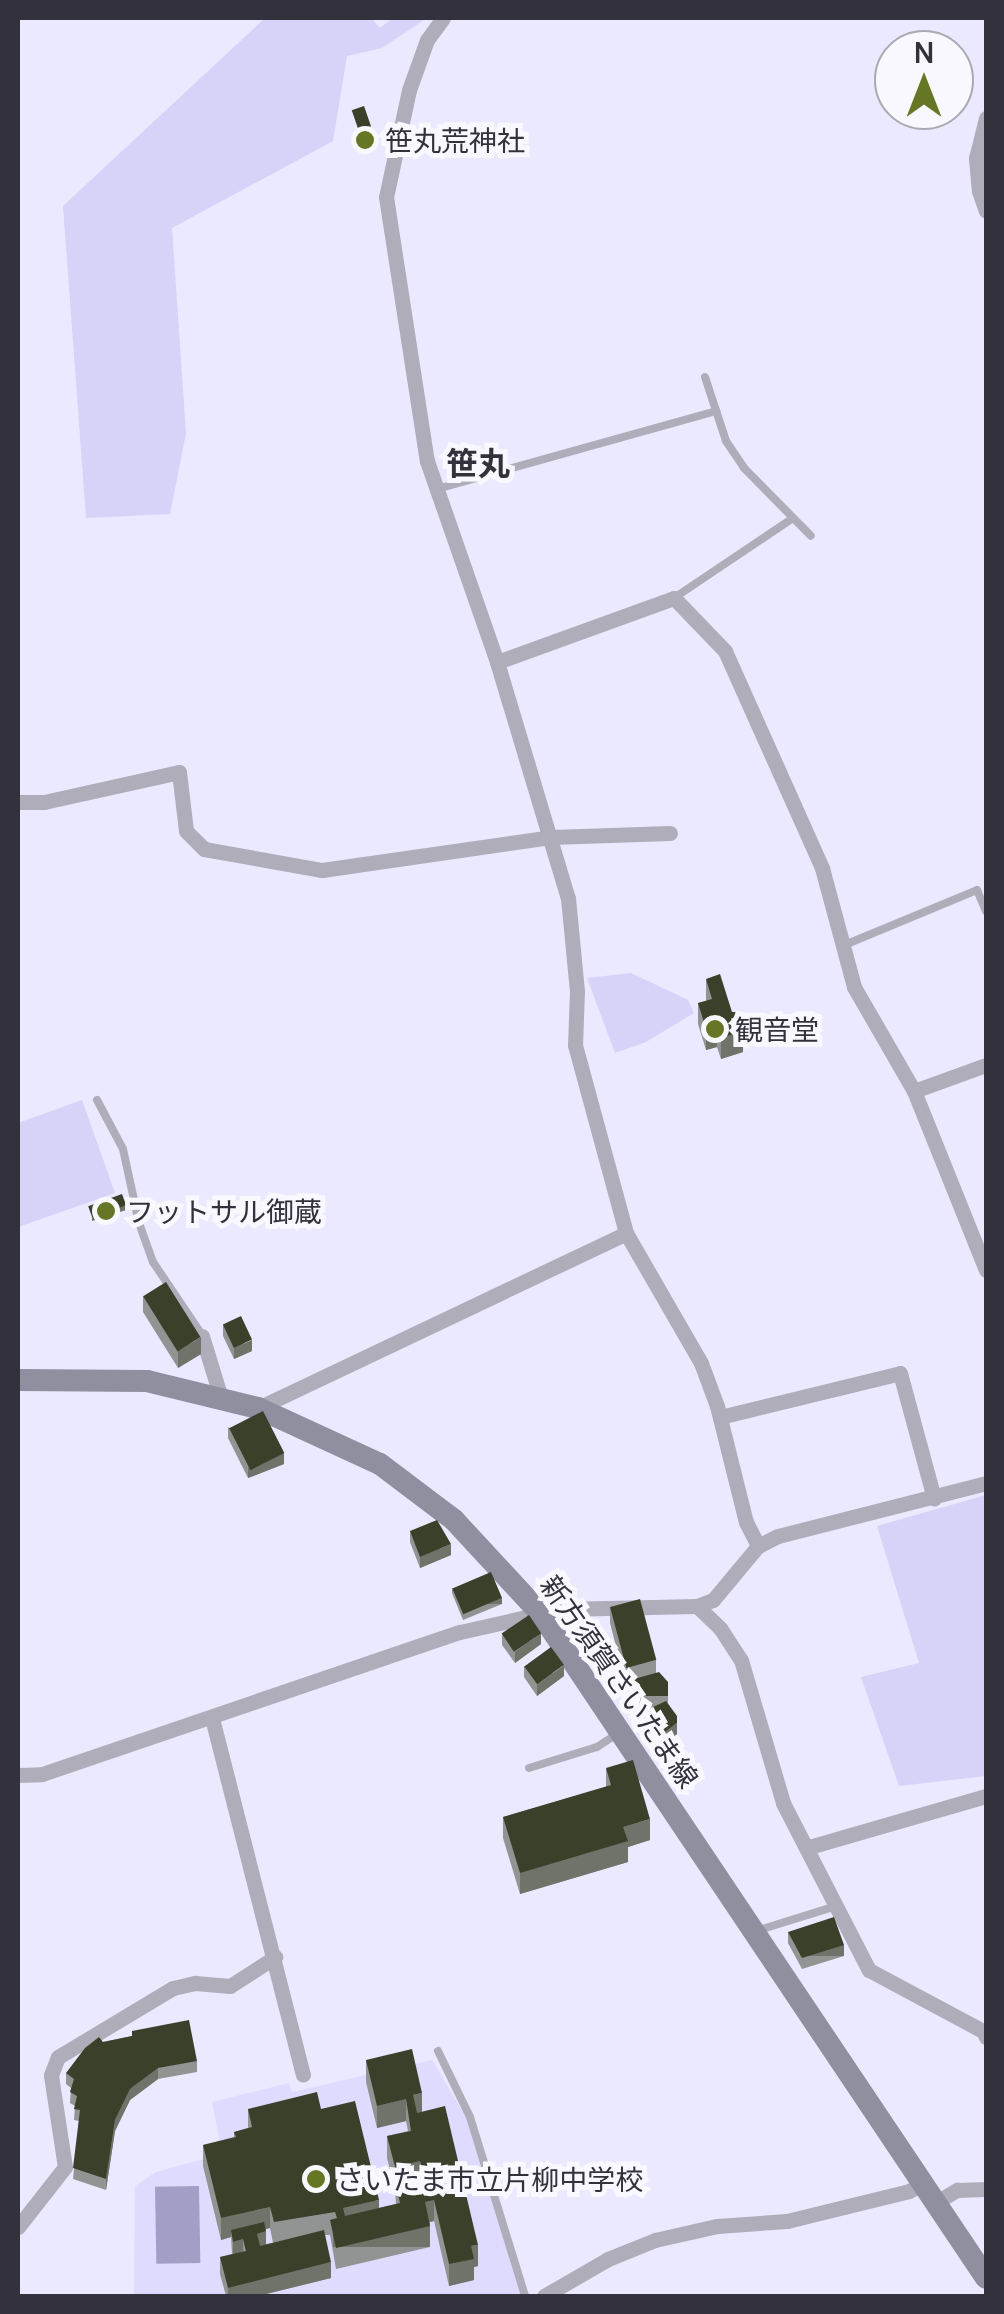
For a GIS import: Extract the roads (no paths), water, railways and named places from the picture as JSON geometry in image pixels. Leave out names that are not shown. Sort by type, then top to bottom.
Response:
[{"type":"main road","name":"新方須賀さいたま線","points":[[18,1380],[147,1381],[258,1408],[342,1444],[418,1489],[488,1554],[541,1614],[986,2278]]},
{"type":"street","points":[[443,18],[427,40],[409,90],[386,197],[399,301],[427,461],[497,662],[568,898],[577,991],[574,1044],[626,1234],[701,1364],[720,1417],[746,1522],[758,1546]]},
{"type":"street","points":[[986,118],[976,158],[986,212]]},
{"type":"street","points":[[497,662],[674,598],[725,651],[822,868],[854,987],[914,1090],[986,1270]]},
{"type":"street","points":[[18,802],[44,802],[179,772],[186,831],[204,849],[322,870],[551,837],[670,833]]},
{"type":"street","points":[[914,1090],[986,1065]]},
{"type":"street","points":[[258,1408],[626,1234]]},
{"type":"street","points":[[202,1336],[221,1398]]},
{"type":"street","points":[[720,1417],[900,1374],[934,1498]]},
{"type":"street","points":[[18,1775],[42,1774],[460,1632],[562,1609],[696,1606],[713,1600],[758,1546],[778,1536],[986,1483]]},
{"type":"street","points":[[696,1606],[720,1628],[741,1660],[770,1768],[809,1846],[833,1907],[868,1970],[983,2031],[986,2037]]},
{"type":"street","points":[[212,1718],[303,2075]]},
{"type":"street","points":[[809,1846],[986,1796]]},
{"type":"street","points":[[18,2227],[65,2168],[50,2075],[58,2057],[173,1988],[194,1983],[230,1986],[274,1957]]},
{"type":"street","points":[[544,2296],[608,2260],[655,2240],[717,2226],[787,2221],[909,2191],[986,2189]]},
{"type":"lane","points":[[706,377],[726,441],[744,468],[811,536]]},
{"type":"lane","points":[[437,489],[716,411]]},
{"type":"lane","points":[[674,598],[793,518]]},
{"type":"lane","points":[[842,946],[977,890],[986,912]]},
{"type":"lane","points":[[96,1100],[123,1149],[138,1223],[154,1262],[202,1336]]},
{"type":"lane","points":[[528,1768],[597,1747],[621,1731]]},
{"type":"lane","points":[[756,1930],[833,1907]]},
{"type":"lane","points":[[438,2051],[470,2117],[525,2296]]},
{"type":"place","name":"笹丸荒神社","points":[[365,140]]},
{"type":"place","name":"観音堂","points":[[715,1029]]},
{"type":"place","name":"フットサル御蔵","points":[[106,1211]]},
{"type":"place","name":"さいたま市立片柳中学校","points":[[316,2179]]},
{"type":"district","name":"笹丸","points":[[478,463]]}]
